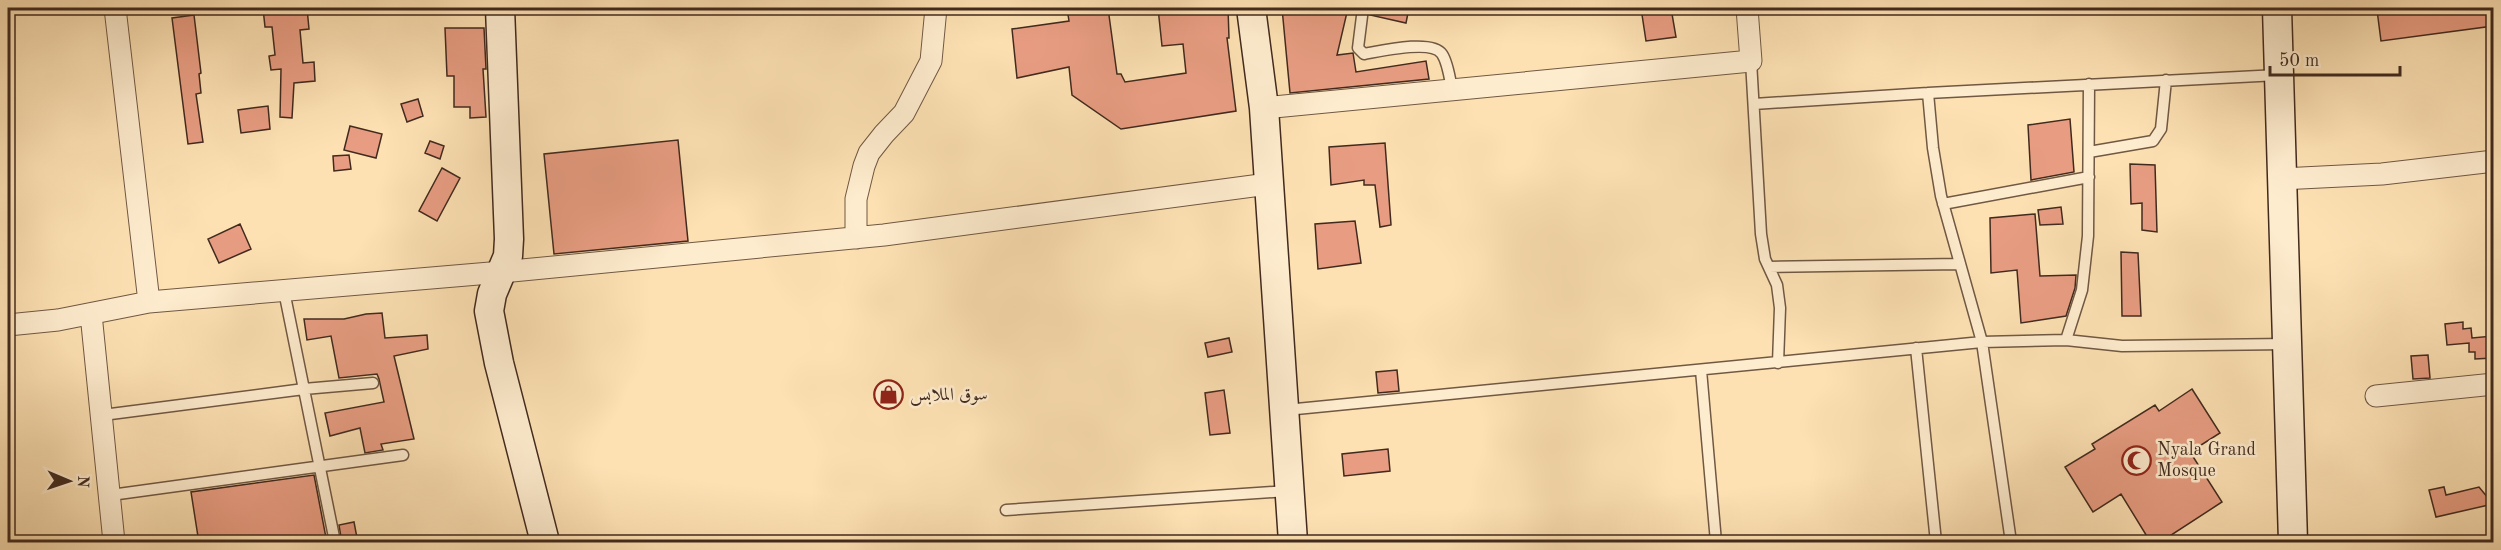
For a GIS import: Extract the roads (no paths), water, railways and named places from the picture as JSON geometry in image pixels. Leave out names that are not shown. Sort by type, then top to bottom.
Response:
[{"type":"main road","points":[[500,8],[509,239],[508,256],[492,294],[489,311],[499,363],[545,543]]},
{"type":"main road","points":[[1251,8],[1264,108],[1293,543]]},
{"type":"main road","points":[[2277,8],[2293,543]]},
{"type":"street","points":[[115,8],[149,302]]},
{"type":"street","points":[[856,238],[856,199],[864,166],[869,153],[904,113],[931,62],[936,8]]},
{"type":"street","points":[[1264,108],[1751,61],[1747,8]]},
{"type":"street","points":[[2282,179],[2382,174],[2493,161]]},
{"type":"street","points":[[8,325],[91,314],[149,302],[502,273],[856,238],[1268,184]]},
{"type":"street","points":[[91,314],[103,415],[114,543]]},
{"type":"street","points":[[2376,396],[2493,384]]},
{"type":"lane","points":[[1362,8],[1358,48],[1360,51],[1364,54],[1426,46],[1437,49],[1443,55],[1452,90]]},
{"type":"lane","points":[[1751,61],[1761,234],[1765,259],[1777,285],[1780,308],[1778,363]]},
{"type":"lane","points":[[1754,104],[2279,75]]},
{"type":"lane","points":[[2089,152],[2152,141],[2161,129],[2166,80]]},
{"type":"lane","points":[[2066,340],[2082,290],[2088,236],[2089,84]]},
{"type":"lane","points":[[1928,93],[1933,148],[1943,204],[1982,342],[2012,543]]},
{"type":"lane","points":[[1943,204],[2089,177]]},
{"type":"lane","points":[[1769,267],[1959,264]]},
{"type":"lane","points":[[284,291],[335,543]]},
{"type":"lane","points":[[1283,410],[1982,342],[2066,340],[2122,346],[2287,344]]},
{"type":"lane","points":[[1916,348],[1936,543]]},
{"type":"lane","points":[[1701,370],[1716,543]]},
{"type":"lane","points":[[103,415],[303,388],[373,383]]},
{"type":"lane","points":[[111,495],[403,455]]},
{"type":"lane","points":[[1006,510],[1290,491]]},
{"type":"place","name":"سوق الملابس","points":[[889,395]]},
{"type":"place","name":"Nyala Grand Mosque","points":[[2136,460]]}]
